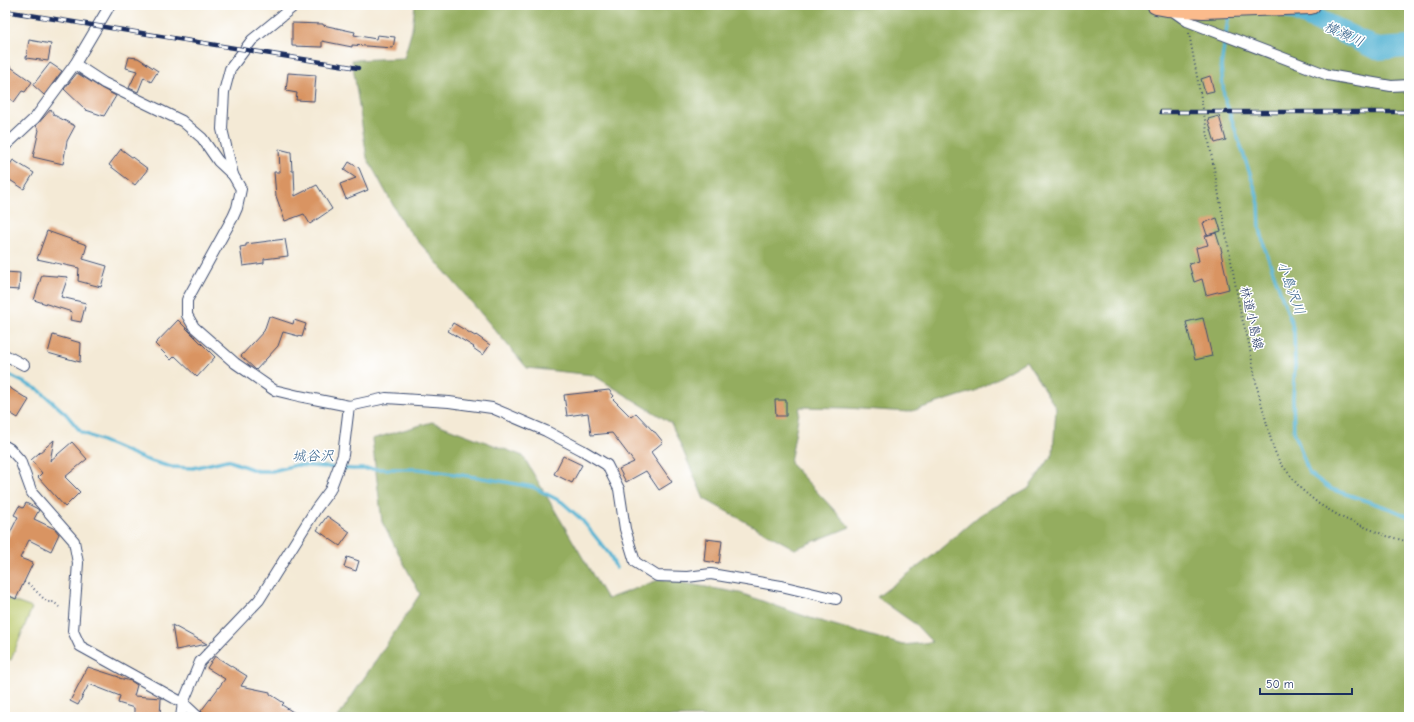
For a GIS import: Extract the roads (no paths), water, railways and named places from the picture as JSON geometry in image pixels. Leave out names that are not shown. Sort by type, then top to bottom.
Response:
[{"type":"highway","points":[[1161,6],[1203,9],[1310,5]]},
{"type":"street","points":[[5,146],[35,118],[75,64],[110,5]]},
{"type":"street","points":[[295,5],[252,40],[230,69],[224,92],[222,129],[233,174],[241,189],[237,208],[187,300],[187,315],[199,332],[235,364],[274,390],[349,408],[386,398],[449,402],[492,408],[546,431],[582,450],[607,465],[619,489],[625,529],[635,562],[657,576],[686,577],[711,574],[781,586],[836,599]]},
{"type":"street","points":[[1161,6],[1187,22],[1328,75],[1391,86],[1409,85]]},
{"type":"street","points":[[75,64],[104,82],[182,121],[202,138],[218,160],[233,174]]},
{"type":"street","points":[[5,355],[24,365]]},
{"type":"street","points":[[181,717],[183,703],[200,662],[259,600],[316,509],[330,490],[343,455],[349,408]]},
{"type":"street","points":[[5,446],[10,449],[20,460],[32,493],[74,541],[78,563],[73,631],[80,646],[183,703],[198,717]]},
{"type":"waterway","name":"横瀬川","points":[[1282,5],[1313,18],[1377,49],[1409,47]]},
{"type":"waterway","name":"小島沢川","points":[[1229,13],[1221,66],[1224,96],[1256,192],[1259,204],[1260,228],[1265,249],[1294,333],[1294,431],[1309,473],[1331,489],[1391,509],[1409,517]]},
{"type":"waterway","name":"城谷沢","points":[[5,373],[39,390],[66,414],[81,432],[147,460],[171,467],[193,468],[227,460],[257,471],[272,471],[296,465],[353,469],[419,469],[533,487],[562,502],[582,520],[610,555],[616,568]]},
{"type":"railway","points":[[5,11],[358,68]]},
{"type":"railway","points":[[1161,112],[1409,112]]}]
